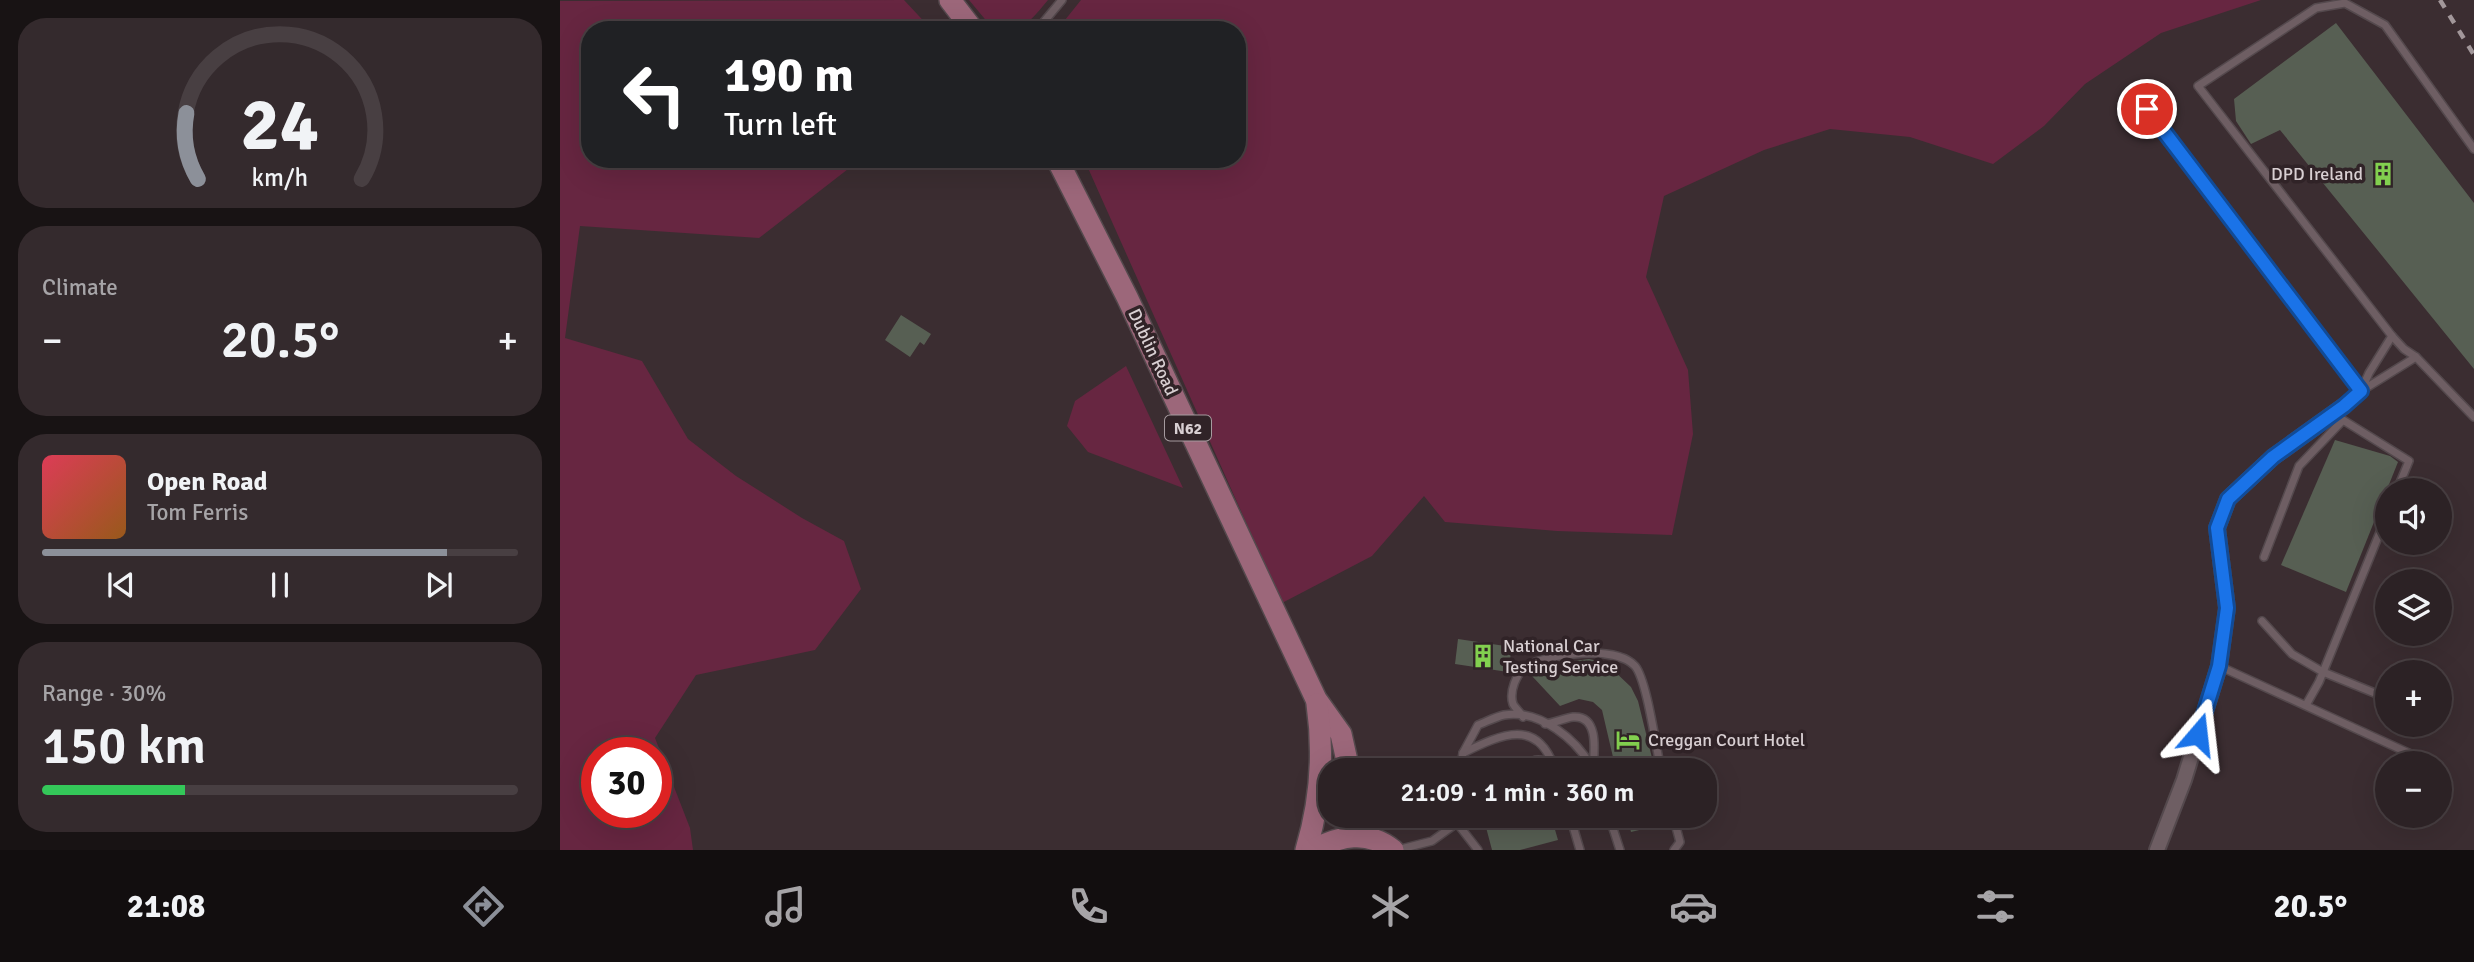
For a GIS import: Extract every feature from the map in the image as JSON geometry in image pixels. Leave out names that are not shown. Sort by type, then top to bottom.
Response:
[{"type":"main road","points":[[950,0],[966,21]]},
{"type":"main road","name":"Dublin Road","points":[[1062,168],[1128,297],[1316,699],[1341,734],[1346,758]]},
{"type":"main road","name":"Dublin Road","points":[[1306,850],[1317,810],[1322,741],[1316,699]]},
{"type":"main road","points":[[1312,850],[1352,828]]},
{"type":"main road","points":[[1359,828],[1395,850]]},
{"type":"street","points":[[2157,850],[2184,780],[2219,666],[2227,608],[2217,528],[2228,499],[2273,457],[2344,406]]},
{"type":"lane","points":[[1044,21],[1062,0]]},
{"type":"lane","points":[[2474,149],[2385,25],[2345,4],[2316,8],[2198,86],[2392,336],[2474,417]]},
{"type":"lane","points":[[2147,109],[2361,391]]},
{"type":"lane","points":[[2361,391],[2368,373],[2392,336]]},
{"type":"lane","points":[[2344,406],[2361,391],[2416,358]]},
{"type":"lane","points":[[2264,557],[2299,466],[2343,420],[2409,461],[2402,478]]},
{"type":"lane","points":[[2306,705],[2323,672],[2375,544]]},
{"type":"lane","points":[[2262,621],[2292,653],[2323,672],[2375,693]]},
{"type":"lane","points":[[1523,717],[1513,704],[1513,684],[1525,667],[1545,659],[1596,651],[1622,658],[1635,666],[1646,695],[1659,758]]},
{"type":"lane","points":[[2219,666],[2405,751]]},
{"type":"lane","points":[[1462,758],[1478,724],[1505,715],[1533,718],[1555,728],[1578,747],[1585,758]]},
{"type":"lane","points":[[1545,724],[1573,718],[1584,719],[1591,726],[1594,737],[1593,758]]},
{"type":"lane","points":[[1463,753],[1486,742],[1525,735],[1541,741],[1551,758]]},
{"type":"lane","points":[[1427,850],[1432,841],[1446,828]]},
{"type":"lane","points":[[1461,828],[1478,850]]},
{"type":"lane","points":[[1574,828],[1580,850]]},
{"type":"lane","points":[[1613,828],[1620,850]]},
{"type":"lane","points":[[1674,850],[1680,842],[1677,828]]},
{"type":"lane","points":[[1395,850],[1432,841]]},
{"type":"shaded area","points":[[904,0],[924,21],[581,21],[581,168],[849,168],[759,238],[580,226],[565,338],[642,361],[688,439],[736,476],[844,541],[861,589],[815,650],[696,675],[656,737],[581,737],[581,828],[672,828],[672,782],[690,828],[693,850],[560,850],[560,1]]},
{"type":"shaded area","points":[[969,0],[1048,0],[1028,21],[986,21]]},
{"type":"shaded area","points":[[1081,0],[2261,0],[2161,33],[2085,84],[2044,126],[1993,164],[1910,137],[1830,129],[1764,150],[1664,196],[1646,277],[1688,370],[1693,434],[1672,535],[1557,531],[1445,522],[1424,496],[1372,556],[1282,603],[1088,168],[1246,168],[1246,21],[1064,21]]},
{"type":"shaded area","points":[[1126,366],[1183,488],[1088,452],[1067,426],[1075,401]]},
{"type":"building","name":"DPD Ireland","points":[[2336,23],[2474,203],[2474,369],[2280,130],[2251,144],[2236,121],[2234,99]]},
{"type":"building","points":[[901,315],[931,334],[924,345],[920,342],[910,357],[885,340]]},
{"type":"building","points":[[2335,440],[2390,456],[2398,462],[2392,478],[2375,478],[2375,520],[2346,592],[2281,565]]},
{"type":"building","name":"National Car Testing Service","points":[[1458,639],[1512,647],[1508,672],[1455,664]]},
{"type":"building","name":"Creggan Court Hotel","points":[[1589,659],[1612,669],[1631,687],[1638,701],[1652,758],[1613,758],[1602,710],[1593,702],[1579,699],[1560,706],[1532,676],[1550,664]]},
{"type":"building","points":[[1486,828],[1554,828],[1558,840],[1520,850],[1492,850]]},
{"type":"building","points":[[1630,828],[1647,828],[1631,832]]},
{"type":"railway","points":[[2440,0],[2474,55]]},
{"type":"place","name":"DPD Ireland","points":[[2383,174]]},
{"type":"place","name":"National Car Testing Service","points":[[1483,656]]},
{"type":"place","name":"Creggan Court Hotel","points":[[1628,740]]},
{"type":"route","points":[[2147,109],[2361,391],[2273,457],[2228,499],[2217,528],[2227,608],[2219,666],[2198,734]]}]
